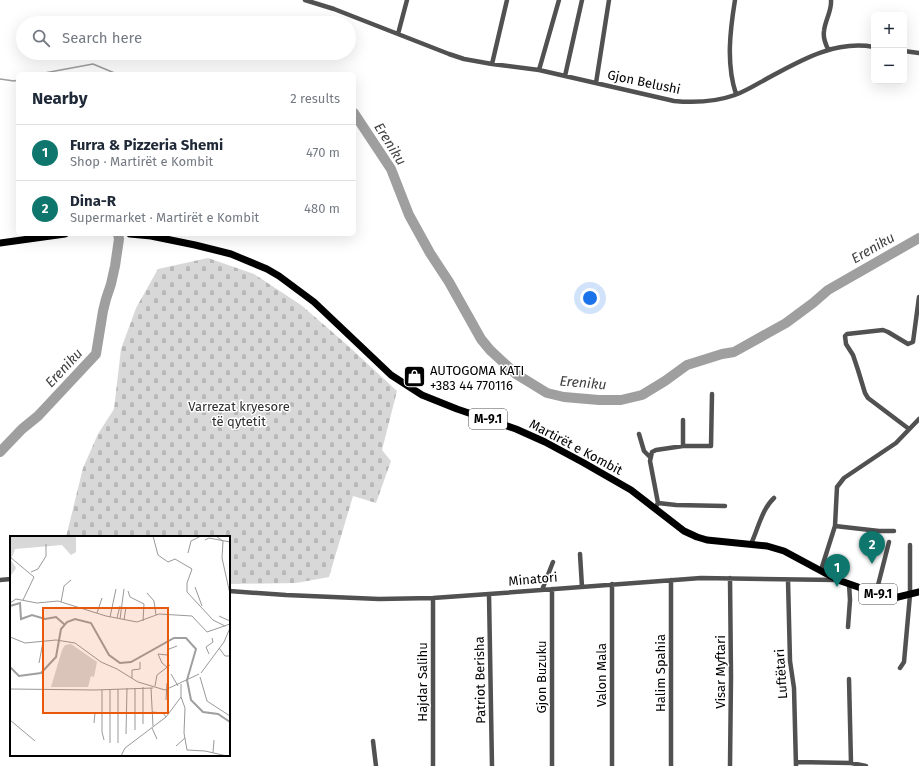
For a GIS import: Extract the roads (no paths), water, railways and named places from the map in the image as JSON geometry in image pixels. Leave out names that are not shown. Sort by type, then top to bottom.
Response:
[{"type":"main road","points":[[0,243],[51,236]]},
{"type":"main road","name":"Martirët e Kombit","points":[[151,236],[231,254],[267,269],[314,302],[391,375],[422,395],[457,409],[516,429],[545,442],[631,490],[656,506],[684,531],[707,540],[767,546],[784,551],[838,580],[894,598],[919,592]]},
{"type":"street","name":"Gjon Belushi","points":[[305,0],[352,16]]},
{"type":"street","points":[[398,34],[407,0]]},
{"type":"street","points":[[492,64],[507,0]]},
{"type":"street","points":[[539,70],[559,0]]},
{"type":"street","points":[[565,76],[582,0]]},
{"type":"street","points":[[596,83],[609,0]]},
{"type":"street","points":[[735,0],[729,56],[732,84],[736,94]]},
{"type":"street","points":[[828,49],[824,40],[824,30],[832,8],[831,0]]},
{"type":"street","name":"Gjon Belushi","points":[[356,18],[464,59],[539,70],[674,101],[688,102],[706,102],[736,94],[792,65],[828,49],[848,45],[871,46]]},
{"type":"street","points":[[907,51],[919,52]]},
{"type":"street","points":[[909,429],[868,398],[853,355],[846,344],[845,336],[847,334],[883,330],[908,344],[911,344],[913,342],[919,297]]},
{"type":"street","points":[[712,394],[711,446],[683,446],[656,450],[652,452],[650,460],[656,506],[725,506]]},
{"type":"street","points":[[682,420],[683,446]]},
{"type":"street","points":[[821,570],[835,526],[837,487],[844,478],[896,443],[919,420]]},
{"type":"street","points":[[639,434],[644,451],[650,457]]},
{"type":"street","points":[[751,544],[765,509],[774,498]]},
{"type":"street","points":[[835,526],[894,531]]},
{"type":"street","points":[[876,593],[889,542]]},
{"type":"street","points":[[900,668],[904,662],[910,594],[910,545]]},
{"type":"street","points":[[580,554],[582,587]]},
{"type":"street","points":[[542,590],[553,562]]},
{"type":"street","name":"Minatori","points":[[230,591],[379,599],[433,598],[671,580],[730,578],[838,580]]},
{"type":"street","name":"Visar Myftari","points":[[730,578],[730,766]]},
{"type":"street","points":[[0,580],[10,579]]},
{"type":"street","name":"Halim Spahia","points":[[671,580],[671,766]]},
{"type":"street","name":"Luftëtari","points":[[788,580],[790,661],[794,688],[796,764]]},
{"type":"street","name":"Valon Mala","points":[[612,584],[612,766]]},
{"type":"street","points":[[848,627],[850,600],[849,584]]},
{"type":"street","name":"Gjon Buzuku","points":[[552,589],[552,766]]},
{"type":"street","name":"Patriot Berisha","points":[[489,594],[492,766]]},
{"type":"street","name":"Hajdar Salihu","points":[[433,598],[433,766]]},
{"type":"street","points":[[850,679],[851,763]]},
{"type":"street","points":[[374,741],[376,766]]},
{"type":"street","points":[[796,764],[851,763],[866,766]]},
{"type":"waterway","points":[[50,72],[93,64],[112,72]]},
{"type":"waterway","points":[[0,79],[16,80]]},
{"type":"waterway","name":"Ereniku","points":[[356,116],[391,169],[409,215],[481,339],[490,350],[516,374],[547,393],[564,397],[621,400],[642,395],[687,365],[722,354],[734,352],[786,323],[828,290],[919,238]]},
{"type":"waterway","name":"Ereniku","points":[[0,452],[22,429],[38,416],[96,354],[103,311],[115,266],[118,236]]},
{"type":"place","name":"AUTOGOMA KATI +383 44 770116","points":[[414,377]]},
{"type":"place","name":"Dina-R","points":[[872,564]]},
{"type":"place","name":"Furra & Pizzeria Shemi","points":[[837,587]]},
{"type":"park label","name":"Varrezat kryesore të qytetit","points":[[239,414]]}]
